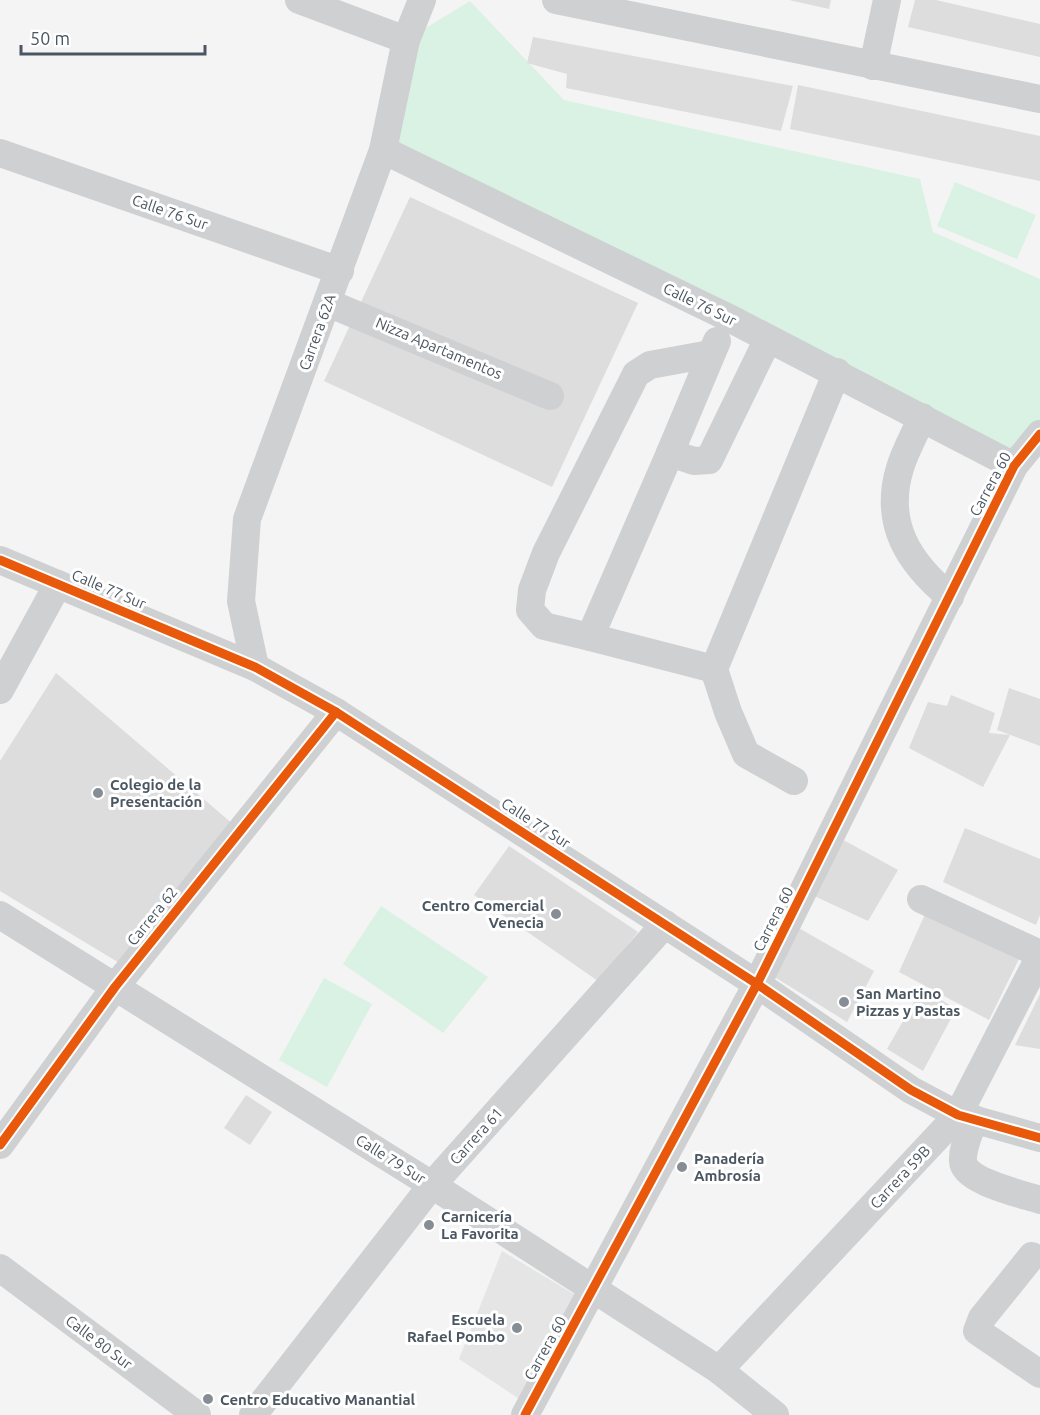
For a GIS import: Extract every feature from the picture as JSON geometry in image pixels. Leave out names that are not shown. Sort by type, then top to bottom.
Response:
[{"type":"street","points":[[299,0],[405,40]]},
{"type":"street","name":"Carrera 62A","points":[[255,667],[241,601],[247,519],[383,150],[405,40],[423,0]]},
{"type":"street","points":[[556,0],[1040,99]]},
{"type":"street","points":[[873,66],[886,0]]},
{"type":"street","name":"Calle 76 Sur","points":[[383,150],[837,372],[1014,466]]},
{"type":"street","name":"Calle 76 Sur","points":[[0,153],[340,271]]},
{"type":"street","name":"Nizza Apartamentos","points":[[328,303],[550,396]]},
{"type":"street","points":[[591,637],[710,354],[729,318]]},
{"type":"street","points":[[670,453],[694,460],[709,460],[768,339]]},
{"type":"street","points":[[710,354],[650,365],[636,374],[546,553],[532,590],[530,610],[544,627],[714,669]]},
{"type":"street","points":[[794,782],[746,754],[728,712],[714,669],[837,372]]},
{"type":"street","points":[[922,417],[900,469],[895,504],[902,541],[924,575],[950,597]]},
{"type":"street","name":"Carrera 60","points":[[525,1415],[758,984],[1014,466],[1040,434]]},
{"type":"street","name":"Calle 77 Sur","points":[[0,560],[255,667],[336,712],[758,984],[911,1090],[966,1117],[1040,1138]]},
{"type":"street","points":[[0,690],[58,584]]},
{"type":"street","name":"Carrera 62","points":[[0,1145],[115,987],[336,712]]},
{"type":"street","points":[[921,899],[1040,955]]},
{"type":"street","name":"Calle 79 Sur","points":[[0,915],[432,1185],[719,1370],[775,1415]]},
{"type":"street","name":"Carrera 61","points":[[253,1415],[432,1185],[665,924]]},
{"type":"street","name":"Carrera 59B","points":[[719,1370],[966,1117],[1040,955]]},
{"type":"street","points":[[966,1117],[962,1159],[964,1168],[973,1177],[1040,1200]]},
{"type":"street","points":[[1032,1256],[982,1318],[977,1331],[1040,1374]]},
{"type":"street","name":"Calle 80 Sur","points":[[0,1268],[197,1415]]},
{"type":"shaded area","name":"Escuela Rafael Pombo","points":[[502,1251],[579,1297],[524,1402],[459,1359]]},
{"type":"green space","points":[[470,1],[564,100],[920,179],[933,232],[1040,279],[1040,444],[1014,466],[383,150],[406,40]]},
{"type":"green space","points":[[955,182],[1036,215],[1017,259],[937,226]]},
{"type":"green space","points":[[381,906],[488,977],[443,1033],[343,964]]},
{"type":"green space","points":[[324,978],[372,1004],[327,1087],[279,1060]]},
{"type":"building","points":[[789,0],[831,0],[829,9]]},
{"type":"building","points":[[915,0],[936,0],[1040,24],[1040,57],[908,27]]},
{"type":"building","points":[[533,37],[793,86],[781,131],[566,88],[567,74],[527,63]]},
{"type":"building","points":[[798,85],[1040,136],[1040,181],[790,129]]},
{"type":"building","points":[[410,197],[638,303],[552,487],[324,381]]},
{"type":"building","name":"Colegio de la Presentación","points":[[56,673],[234,825],[121,964],[0,891],[0,761]]},
{"type":"building","points":[[1009,688],[1040,699],[1040,746],[997,730]]},
{"type":"building","points":[[951,695],[995,713],[989,733],[1010,735],[983,787],[909,748],[928,702],[947,706]]},
{"type":"building","points":[[965,828],[1040,859],[1040,915],[1036,925],[943,882]]},
{"type":"building","points":[[838,837],[898,870],[868,921],[810,894]]},
{"type":"building","name":"Centro Comercial Venecia","points":[[509,846],[638,932],[598,981],[474,895]]},
{"type":"building","points":[[926,912],[1020,957],[989,1020],[899,972]]},
{"type":"building","points":[[797,927],[874,971],[847,1022],[773,976]]},
{"type":"building","points":[[922,988],[956,1009],[923,1071],[887,1049]]},
{"type":"building","points":[[1040,994],[1040,1049],[1015,1045]]},
{"type":"building","points":[[246,1095],[272,1112],[250,1145],[224,1128]]},
{"type":"cycle path","points":[[525,1415],[757,984],[1014,466],[1040,434]]},
{"type":"cycle path","points":[[0,560],[255,667],[336,712],[757,984],[911,1090],[958,1115],[1040,1138]]},
{"type":"cycle path","points":[[0,1145],[115,987],[336,712]]},
{"type":"place","name":"Colegio de la Presentación","points":[[98,793]]},
{"type":"place","name":"Centro Comercial Venecia","points":[[556,914]]},
{"type":"place","name":"San Martino Pizzas y Pastas","points":[[844,1002]]},
{"type":"place","name":"Panadería Ambrosía","points":[[682,1167]]},
{"type":"place","name":"Carnicería La Favorita","points":[[429,1225]]},
{"type":"place","name":"Escuela Rafael Pombo","points":[[517,1328]]},
{"type":"place","name":"Centro Educativo Manantial","points":[[208,1399]]}]
